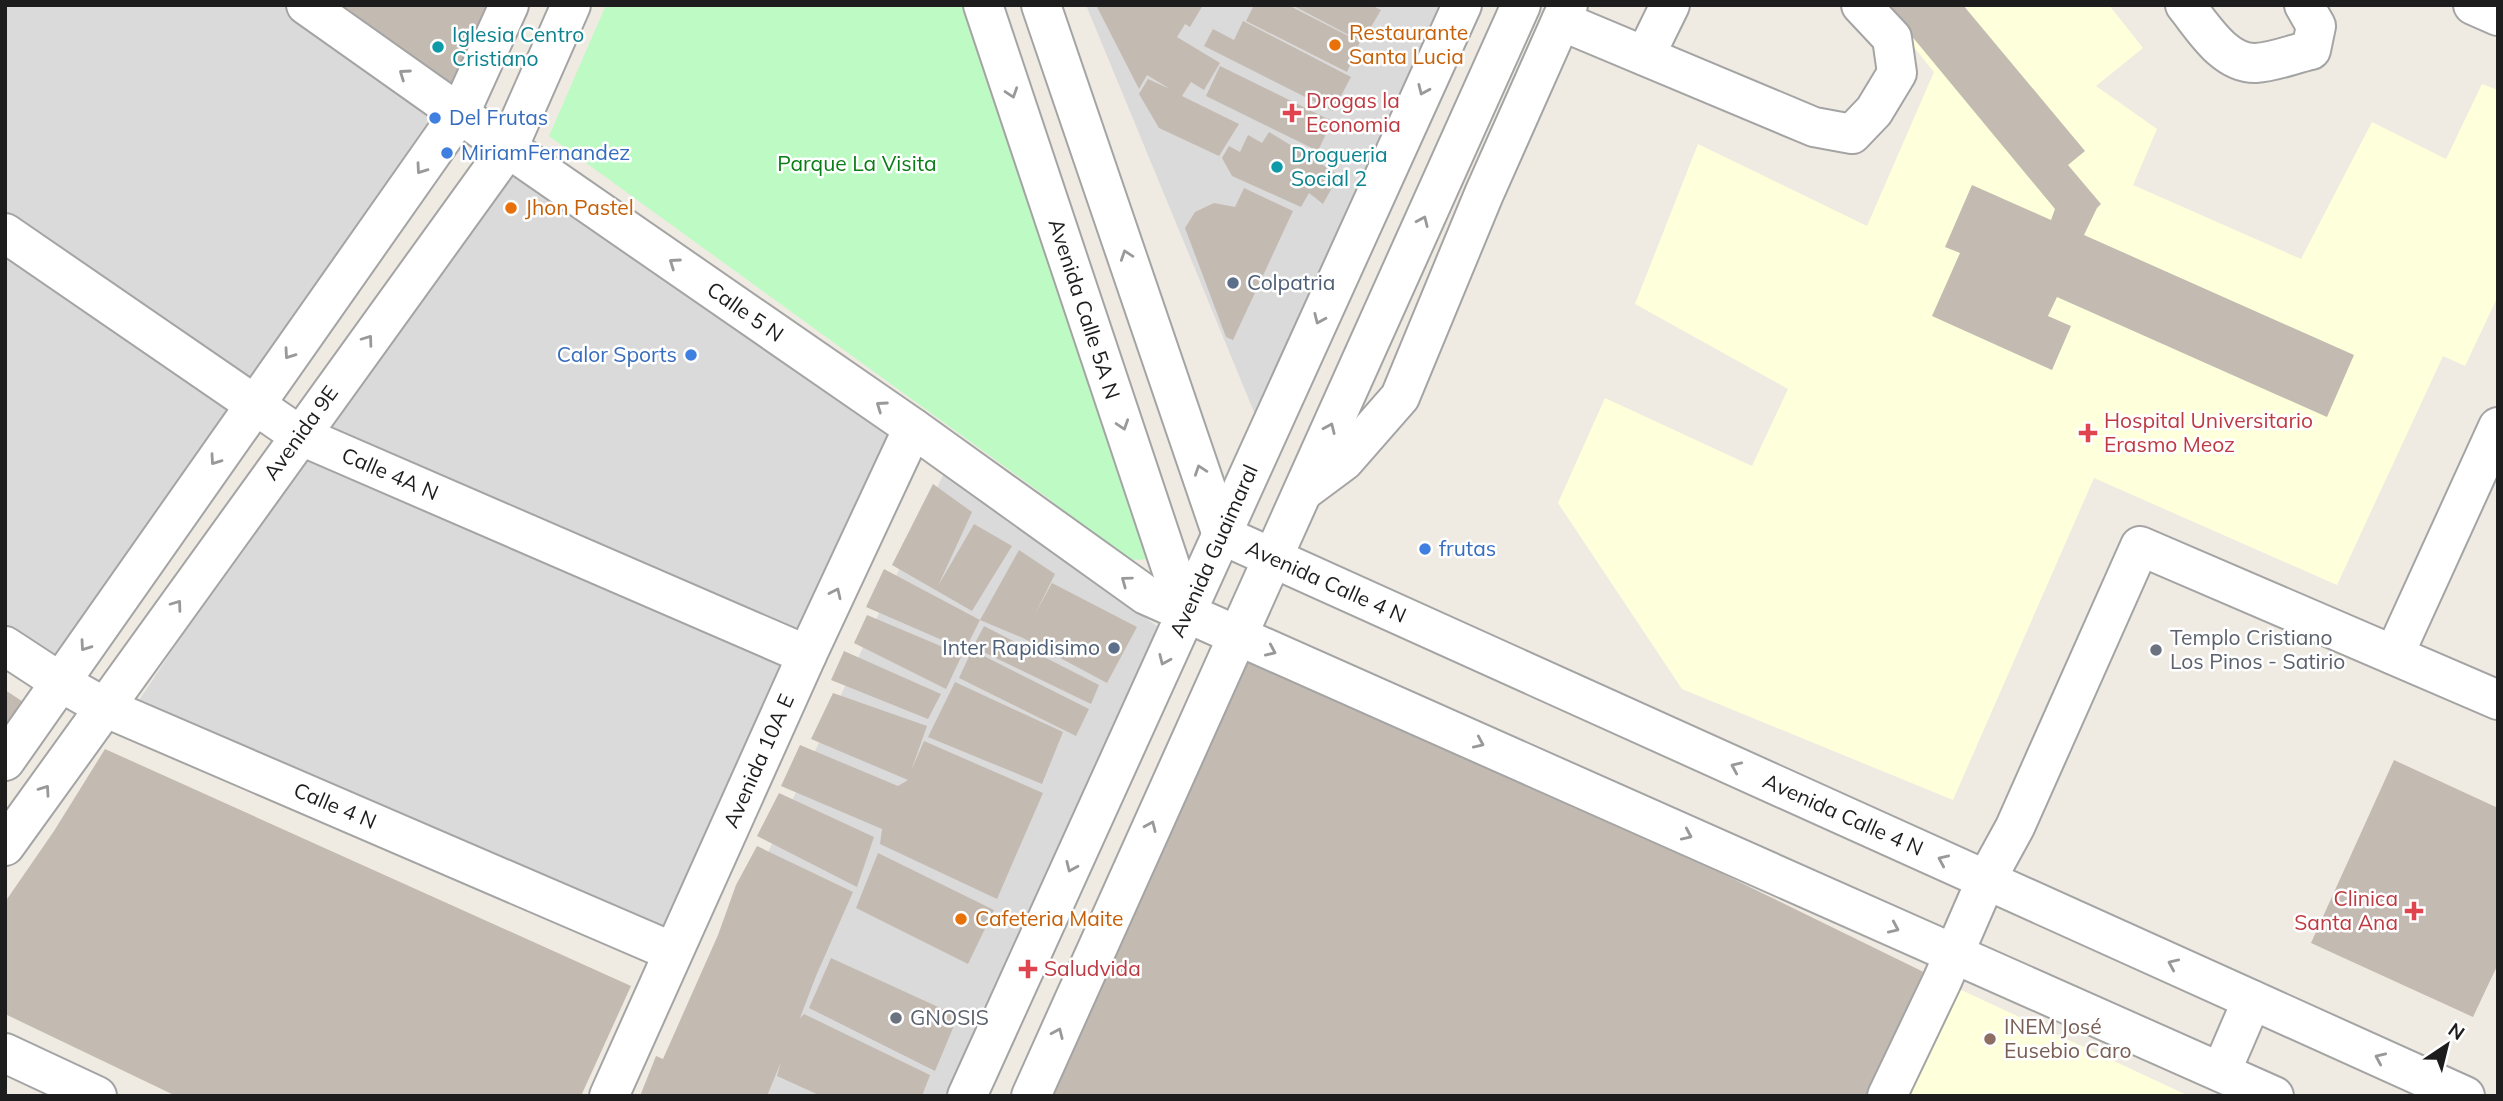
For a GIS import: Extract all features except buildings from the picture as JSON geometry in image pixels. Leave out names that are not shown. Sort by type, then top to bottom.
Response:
[{"type":"street","name":"Calle 5 N","points":[[306,5],[913,428],[1146,595],[1186,613]]},
{"type":"street","points":[[5,761],[460,113],[509,5]]},
{"type":"street","name":"Avenida 9E","points":[[5,846],[508,148],[571,5]]},
{"type":"street","name":"Avenida Calle 5A N","points":[[983,5],[1186,613]]},
{"type":"street","points":[[1000,57],[1017,5]]},
{"type":"street","points":[[1041,5],[1222,535]]},
{"type":"street","name":"Avenida Guaimaral","points":[[967,1096],[1462,5]]},
{"type":"street","points":[[1031,1096],[1521,5]]},
{"type":"street","points":[[1645,55],[1670,5]]},
{"type":"street","points":[[1300,493],[1344,461],[1400,397],[1484,194],[1565,13],[1645,55],[1814,127],[1852,134],[1874,111],[1897,73],[1892,38],[1861,5]]},
{"type":"street","points":[[2185,5],[2230,55],[2241,61],[2255,63],[2311,50],[2316,26],[2304,5]]},
{"type":"street","points":[[2473,5],[2498,16]]},
{"type":"street","name":"Calle 4A N","points":[[5,233],[299,435],[807,655]]},
{"type":"street","points":[[2394,655],[2498,426]]},
{"type":"street","name":"Avenida 10A E","points":[[609,1096],[807,655],[913,428]]},
{"type":"street","name":"Avenida Calle 4 N","points":[[1222,535],[2465,1096]]},
{"type":"street","points":[[1887,1096],[1986,880],[2015,827],[2140,546],[2498,700]]},
{"type":"street","points":[[1186,613],[2274,1096]]},
{"type":"street","name":"Calle 4 N","points":[[5,646],[104,707],[673,951]]},
{"type":"street","points":[[2221,1072],[2252,1000]]},
{"type":"street","points":[[5,1053],[97,1096]]},
{"type":"shaded area","points":[[5,5],[293,5],[448,117],[259,384],[5,215]]},
{"type":"shaded area","points":[[1086,5],[1452,5],[1259,424]]},
{"type":"shaded area","name":"Hospital Universitario Erasmo Meoz","points":[[1880,5],[2109,5],[2143,48],[2096,86],[2157,129],[2133,185],[2301,259],[2372,122],[2446,159],[2482,84],[2498,90],[2498,296],[2465,366],[2443,356],[2337,585],[2094,478],[1953,800],[1682,689],[1558,503],[1605,398],[1752,466],[1788,389],[1635,304],[1698,144],[1867,226],[1934,72]]},
{"type":"shaded area","points":[[500,160],[918,453],[826,641],[312,433]]},
{"type":"shaded area","points":[[5,250],[237,408],[52,666],[5,634]]},
{"type":"shaded area","points":[[302,454],[807,673],[677,955],[128,717]]},
{"type":"shaded area","points":[[944,473],[1161,629],[957,1096],[655,1096]]},
{"type":"shaded area","name":"INEM José Eusebio Caro","points":[[1942,981],[2189,1096],[1887,1096]]},
{"type":"green space","name":"Parque La Visita","points":[[606,5],[969,5],[1162,559],[1124,560],[1048,498],[549,136]]},
{"type":"place","name":"Restaurante Santa Lucia","points":[[1335,45]]},
{"type":"place","name":"Iglesia Centro Cristiano","points":[[438,47]]},
{"type":"place","name":"Drogas la Economia","points":[[1292,113]]},
{"type":"place","name":"Del Frutas","points":[[435,118]]},
{"type":"place","name":"MiriamFernandez","points":[[447,153]]},
{"type":"place","name":"Drogueria Social 2","points":[[1277,167]]},
{"type":"place","name":"Jhon Pastel","points":[[511,208]]},
{"type":"place","name":"Colpatria","points":[[1233,283]]},
{"type":"place","name":"Calor Sports","points":[[691,355]]},
{"type":"place","name":"Hospital Universitario Erasmo Meoz","points":[[2088,433]]},
{"type":"place","name":"frutas","points":[[1425,549]]},
{"type":"place","name":"Inter Rapidisimo","points":[[1114,648]]},
{"type":"place","name":"Templo Cristiano Los Pinos - Satirio","points":[[2156,650]]},
{"type":"place","name":"Clinica Santa Ana","points":[[2414,911]]},
{"type":"place","name":"Cafeteria Maite","points":[[961,919]]},
{"type":"place","name":"Saludvida","points":[[1028,969]]},
{"type":"place","name":"GNOSIS","points":[[896,1018]]},
{"type":"place","name":"INEM José Eusebio Caro","points":[[1990,1039]]}]
